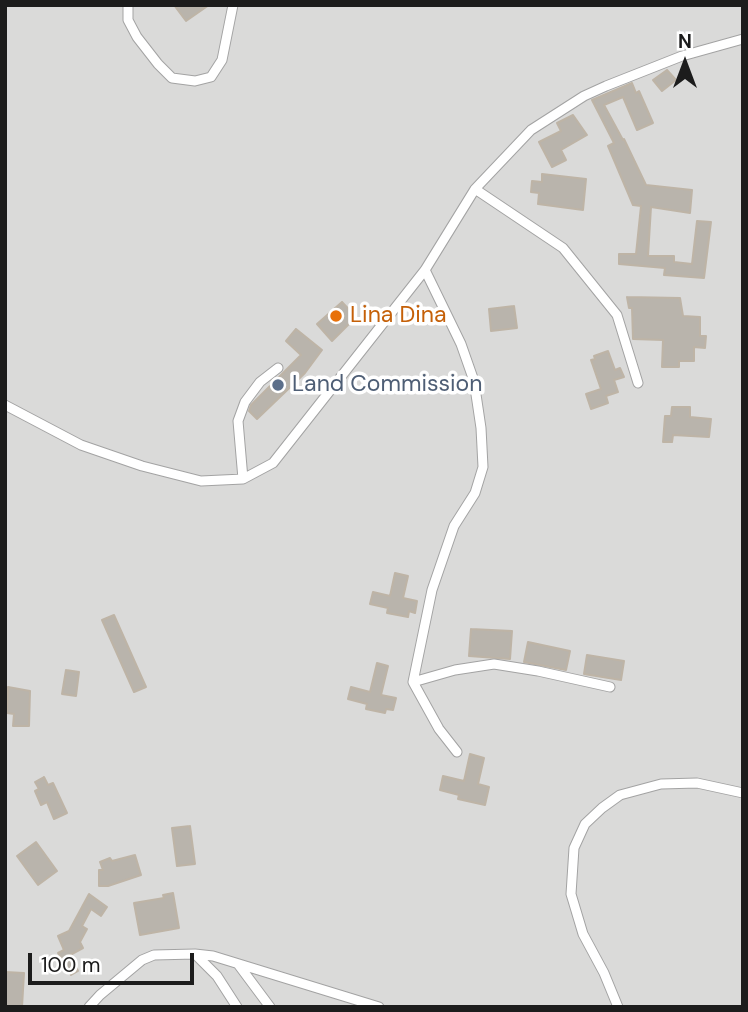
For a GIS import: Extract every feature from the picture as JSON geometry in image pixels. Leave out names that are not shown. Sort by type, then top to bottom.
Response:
[{"type":"street","points":[[128,5],[128,20],[137,37],[158,64],[172,78],[195,81],[211,77],[222,60],[233,5]]},
{"type":"street","points":[[5,405],[81,445],[142,466],[201,481],[243,479],[273,463],[425,270],[475,189],[531,130],[584,96],[658,64],[743,38]]},
{"type":"street","points":[[475,189],[563,248],[617,316],[638,383]]},
{"type":"street","points":[[425,270],[461,344],[474,381],[481,428],[483,467],[475,493],[454,526],[432,590],[413,682],[439,729],[457,752]]},
{"type":"street","points":[[243,479],[238,421],[245,402],[260,382],[278,368]]},
{"type":"street","points":[[413,682],[455,670],[494,664],[610,687]]},
{"type":"street","points":[[618,1007],[583,934],[571,894],[574,848],[585,824],[620,795],[661,784],[698,783],[743,793]]},
{"type":"street","points":[[195,954],[217,976],[237,1007]]},
{"type":"street","points":[[89,1007],[142,960],[154,955],[195,954],[238,964],[379,1007]]},
{"type":"street","points":[[238,964],[270,1007]]},
{"type":"shaded area","points":[[5,5],[743,5],[743,1007],[5,1007]]},
{"type":"building","points":[[174,5],[209,5],[186,21]]},
{"type":"building","points":[[667,70],[676,80],[662,91],[653,80]]},
{"type":"building","points":[[632,83],[636,93],[639,91],[653,123],[637,130],[623,97],[604,105],[646,185],[692,190],[690,213],[651,207],[648,256],[674,256],[674,262],[692,264],[697,221],[711,222],[704,278],[664,275],[665,268],[619,264],[619,254],[636,254],[641,206],[633,205],[608,146],[614,143],[592,100]]},
{"type":"building","points":[[573,115],[587,135],[561,150],[566,160],[552,167],[539,142],[561,131],[557,123]]},
{"type":"building","points":[[542,174],[586,179],[583,210],[538,204],[539,193],[531,192],[532,181],[542,182]]},
{"type":"building","points":[[627,297],[680,298],[683,316],[700,317],[700,336],[706,336],[705,348],[694,347],[694,361],[679,361],[679,367],[662,367],[663,340],[633,339],[632,308],[629,308]]},
{"type":"building","points":[[342,302],[356,317],[332,341],[317,324]]},
{"type":"building","points":[[514,306],[517,328],[491,331],[489,309]]},
{"type":"building","points":[[296,329],[322,350],[305,373],[257,419],[249,411],[251,405],[301,355],[286,341]]},
{"type":"building","points":[[608,351],[615,370],[620,368],[624,377],[614,380],[618,392],[606,396],[608,403],[591,409],[586,394],[601,389],[591,360],[595,359],[594,356]]},
{"type":"building","points":[[672,407],[690,407],[690,417],[711,419],[709,437],[673,435],[672,442],[663,442],[665,416],[671,416]]},
{"type":"building","points":[[395,573],[408,576],[403,598],[417,601],[415,613],[409,611],[408,617],[387,613],[388,608],[370,604],[373,592],[390,596]]},
{"type":"building","points":[[114,615],[146,687],[134,692],[102,620]]},
{"type":"building","points":[[471,629],[512,631],[510,659],[469,656]]},
{"type":"building","points":[[528,642],[570,651],[566,670],[524,662]]},
{"type":"building","points":[[587,655],[624,661],[621,680],[584,674]]},
{"type":"building","points":[[377,663],[388,666],[381,695],[396,698],[393,710],[386,709],[385,713],[366,709],[367,704],[348,699],[351,687],[370,692]]},
{"type":"building","points":[[66,670],[79,672],[76,696],[62,694]]},
{"type":"building","points":[[8,687],[30,691],[29,726],[13,726],[14,714],[7,713]]},
{"type":"building","points":[[470,754],[484,758],[478,784],[489,787],[485,805],[458,799],[459,795],[440,790],[443,776],[464,781]]},
{"type":"building","points":[[44,777],[48,785],[53,783],[67,813],[54,819],[47,802],[41,805],[35,791],[39,789],[35,782]]},
{"type":"building","points":[[190,826],[195,864],[177,866],[172,828]]},
{"type":"building","points":[[36,842],[57,871],[38,885],[17,856]]},
{"type":"building","points":[[135,855],[141,875],[108,886],[99,886],[99,870],[103,870],[100,862]]},
{"type":"building","points":[[173,893],[179,928],[140,935],[134,903],[164,898],[163,895]]},
{"type":"building","points":[[89,894],[107,907],[101,916],[91,909],[82,926],[87,929],[80,942],[83,948],[70,955],[78,971],[71,975],[58,953],[64,950],[58,936],[69,931]]},
{"type":"building","points":[[5,972],[24,973],[22,1007],[5,1007]]},
{"type":"place","name":"Lina Dina","points":[[336,316]]},
{"type":"place","name":"Land Commission","points":[[278,385]]}]
